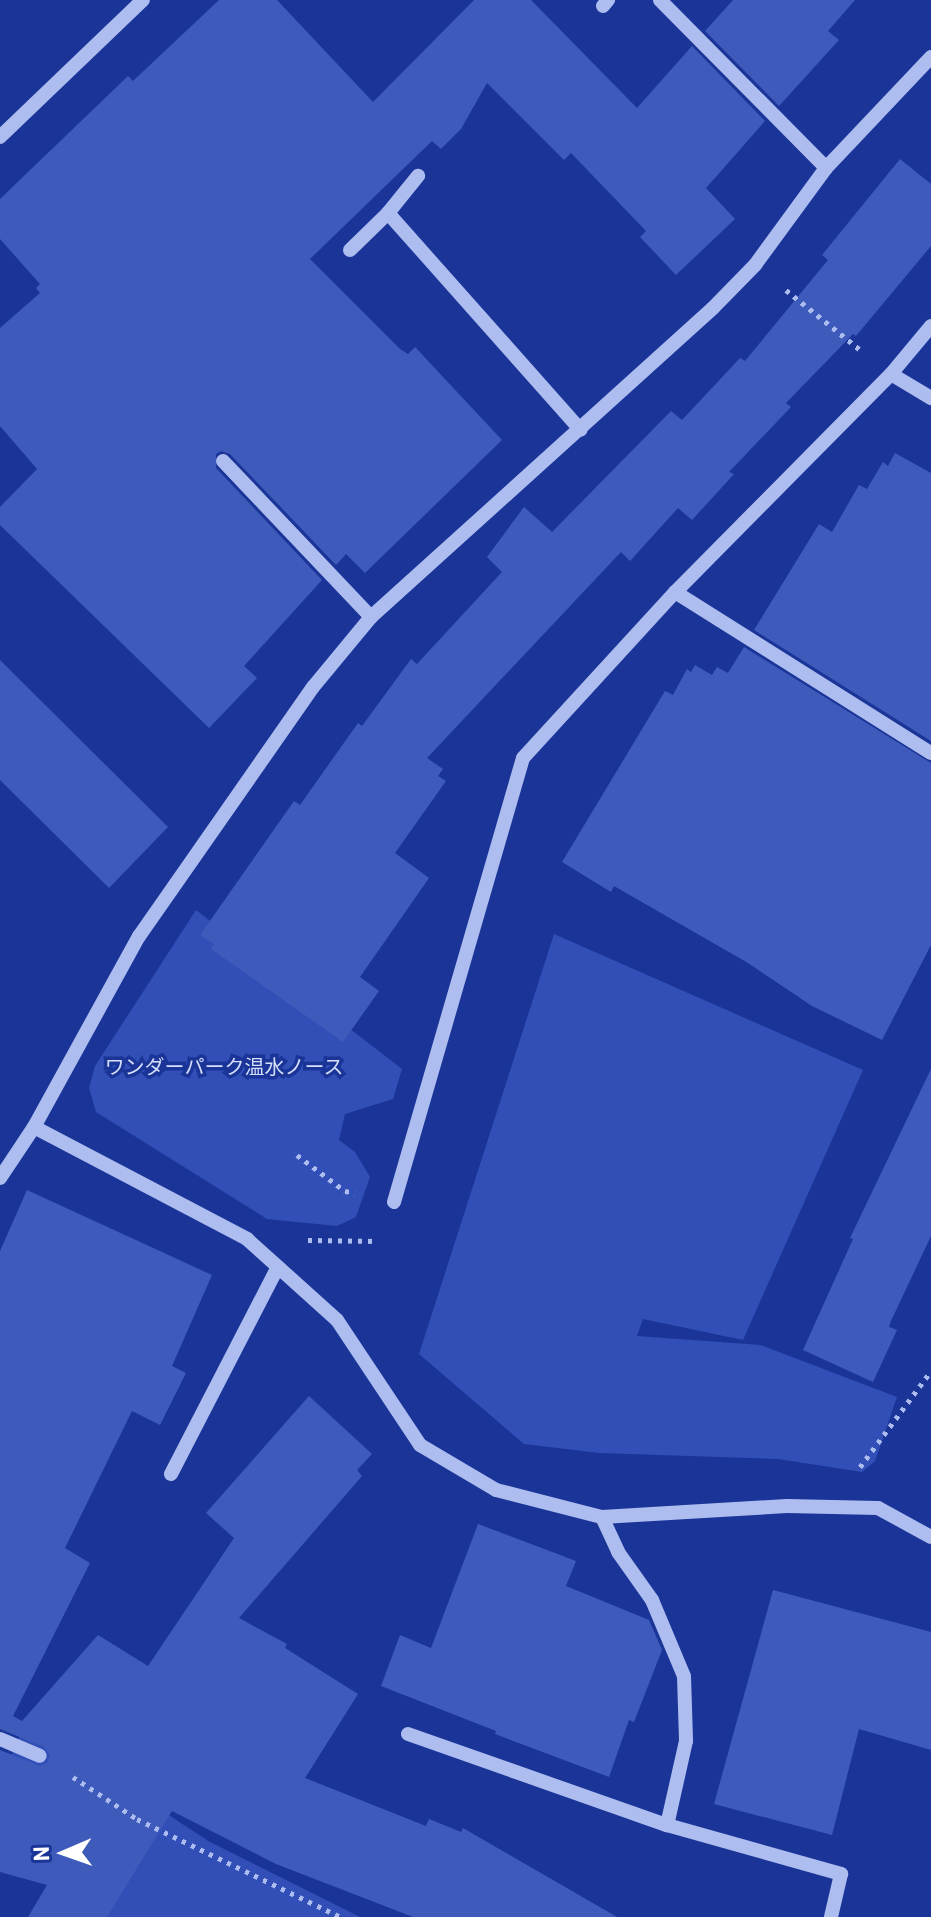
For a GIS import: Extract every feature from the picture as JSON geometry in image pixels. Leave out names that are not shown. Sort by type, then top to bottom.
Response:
[{"type":"street","points":[[0,137],[143,0]]},
{"type":"street","points":[[660,0],[826,168]]},
{"type":"street","points":[[1,1171],[34,1127],[139,936],[313,687],[371,617],[581,430],[755,265],[826,168],[931,57]]},
{"type":"street","points":[[350,250],[388,213],[418,176]]},
{"type":"street","points":[[388,213],[581,430]]},
{"type":"street","points":[[394,1202],[523,758],[675,592],[891,374],[931,326]]},
{"type":"street","points":[[891,374],[931,398]]},
{"type":"street","points":[[223,461],[371,617]]},
{"type":"street","points":[[675,592],[931,753]]},
{"type":"street","points":[[34,1127],[247,1239],[337,1320],[420,1445],[496,1490],[602,1517],[787,1506],[878,1508],[931,1537]]},
{"type":"street","points":[[171,1474],[278,1267]]},
{"type":"street","points":[[602,1517],[618,1552],[652,1600],[684,1676],[686,1741],[667,1825]]},
{"type":"street","points":[[408,1734],[667,1825],[841,1874],[831,1917]]},
{"type":"street","points":[[0,1739],[40,1756]]},
{"type":"path","points":[[755,265],[891,374]]},
{"type":"path","points":[[297,1155],[345,1191],[394,1202]]},
{"type":"path","points":[[854,1476],[931,1371]]},
{"type":"path","points":[[40,1756],[137,1819],[341,1917]]},
{"type":"green space","name":"ワンダーパーク温水ノース","points":[[196,910],[402,1069],[393,1099],[345,1114],[339,1140],[355,1152],[370,1177],[356,1217],[337,1226],[267,1219],[96,1112],[89,1088],[95,1066]]},
{"type":"green space","points":[[554,934],[863,1070],[743,1340],[643,1319],[637,1336],[761,1345],[897,1397],[875,1461],[862,1472],[778,1459],[599,1453],[524,1444],[419,1354]]},
{"type":"green space","points":[[26,1722],[210,1842],[360,1917],[92,1917],[0,1781]]},
{"type":"building","points":[[219,0],[277,0],[373,102],[474,0],[531,0],[637,108],[692,46],[765,121],[706,188],[735,219],[676,275],[640,237],[646,231],[571,153],[564,160],[487,83],[461,129],[441,149],[432,141],[310,259],[400,349],[408,354],[415,347],[502,440],[365,573],[346,554],[336,565],[230,454],[221,451],[216,454],[216,468],[322,580],[244,666],[257,678],[209,728],[0,525],[0,507],[37,469],[0,426],[0,328],[40,293],[36,288],[40,284],[0,239],[0,199],[128,76],[133,81]]},
{"type":"building","points":[[733,0],[855,0],[828,31],[839,40],[779,106],[705,31]]},
{"type":"building","points":[[900,159],[931,184],[931,246],[856,336],[853,334],[786,403],[791,407],[729,472],[734,474],[692,520],[678,508],[630,561],[621,552],[427,758],[443,769],[438,776],[446,781],[395,853],[429,878],[360,977],[379,991],[343,1042],[211,949],[214,944],[200,935],[294,801],[300,805],[358,723],[362,726],[411,659],[417,664],[502,572],[487,557],[524,507],[552,532],[671,411],[682,420],[740,358],[745,361],[828,260],[822,255]]},
{"type":"building","points":[[895,453],[931,473],[931,741],[754,630],[819,524],[832,532],[859,485],[867,489],[883,462],[888,466]]},
{"type":"building","points":[[744,647],[931,763],[931,945],[882,1040],[812,1006],[748,963],[614,886],[611,892],[562,862],[665,691],[673,695],[687,669],[691,672],[695,665],[712,675],[717,667],[728,673]]},
{"type":"building","points":[[0,660],[168,827],[109,888],[0,780]]},
{"type":"building","points":[[931,1069],[931,1236],[891,1321],[889,1327],[897,1330],[873,1382],[803,1350],[853,1239],[850,1238]]},
{"type":"building","points":[[27,1190],[212,1275],[172,1366],[186,1373],[160,1425],[132,1411],[65,1548],[90,1563],[13,1716],[22,1721],[98,1635],[148,1666],[234,1538],[206,1513],[309,1396],[372,1454],[357,1470],[362,1476],[239,1618],[287,1644],[285,1648],[358,1694],[305,1778],[426,1826],[429,1819],[461,1832],[463,1828],[617,1917],[413,1917],[276,1864],[172,1811],[107,1917],[28,1917],[47,1885],[0,1872],[0,1750],[40,1766],[47,1763],[50,1756],[44,1747],[0,1729],[0,1251]]},
{"type":"building","points":[[478,1524],[576,1561],[566,1586],[649,1620],[662,1650],[634,1722],[629,1720],[609,1777],[381,1686],[400,1635],[431,1648]]},
{"type":"building","points":[[773,1590],[931,1632],[931,1750],[859,1729],[832,1835],[714,1804]]}]
